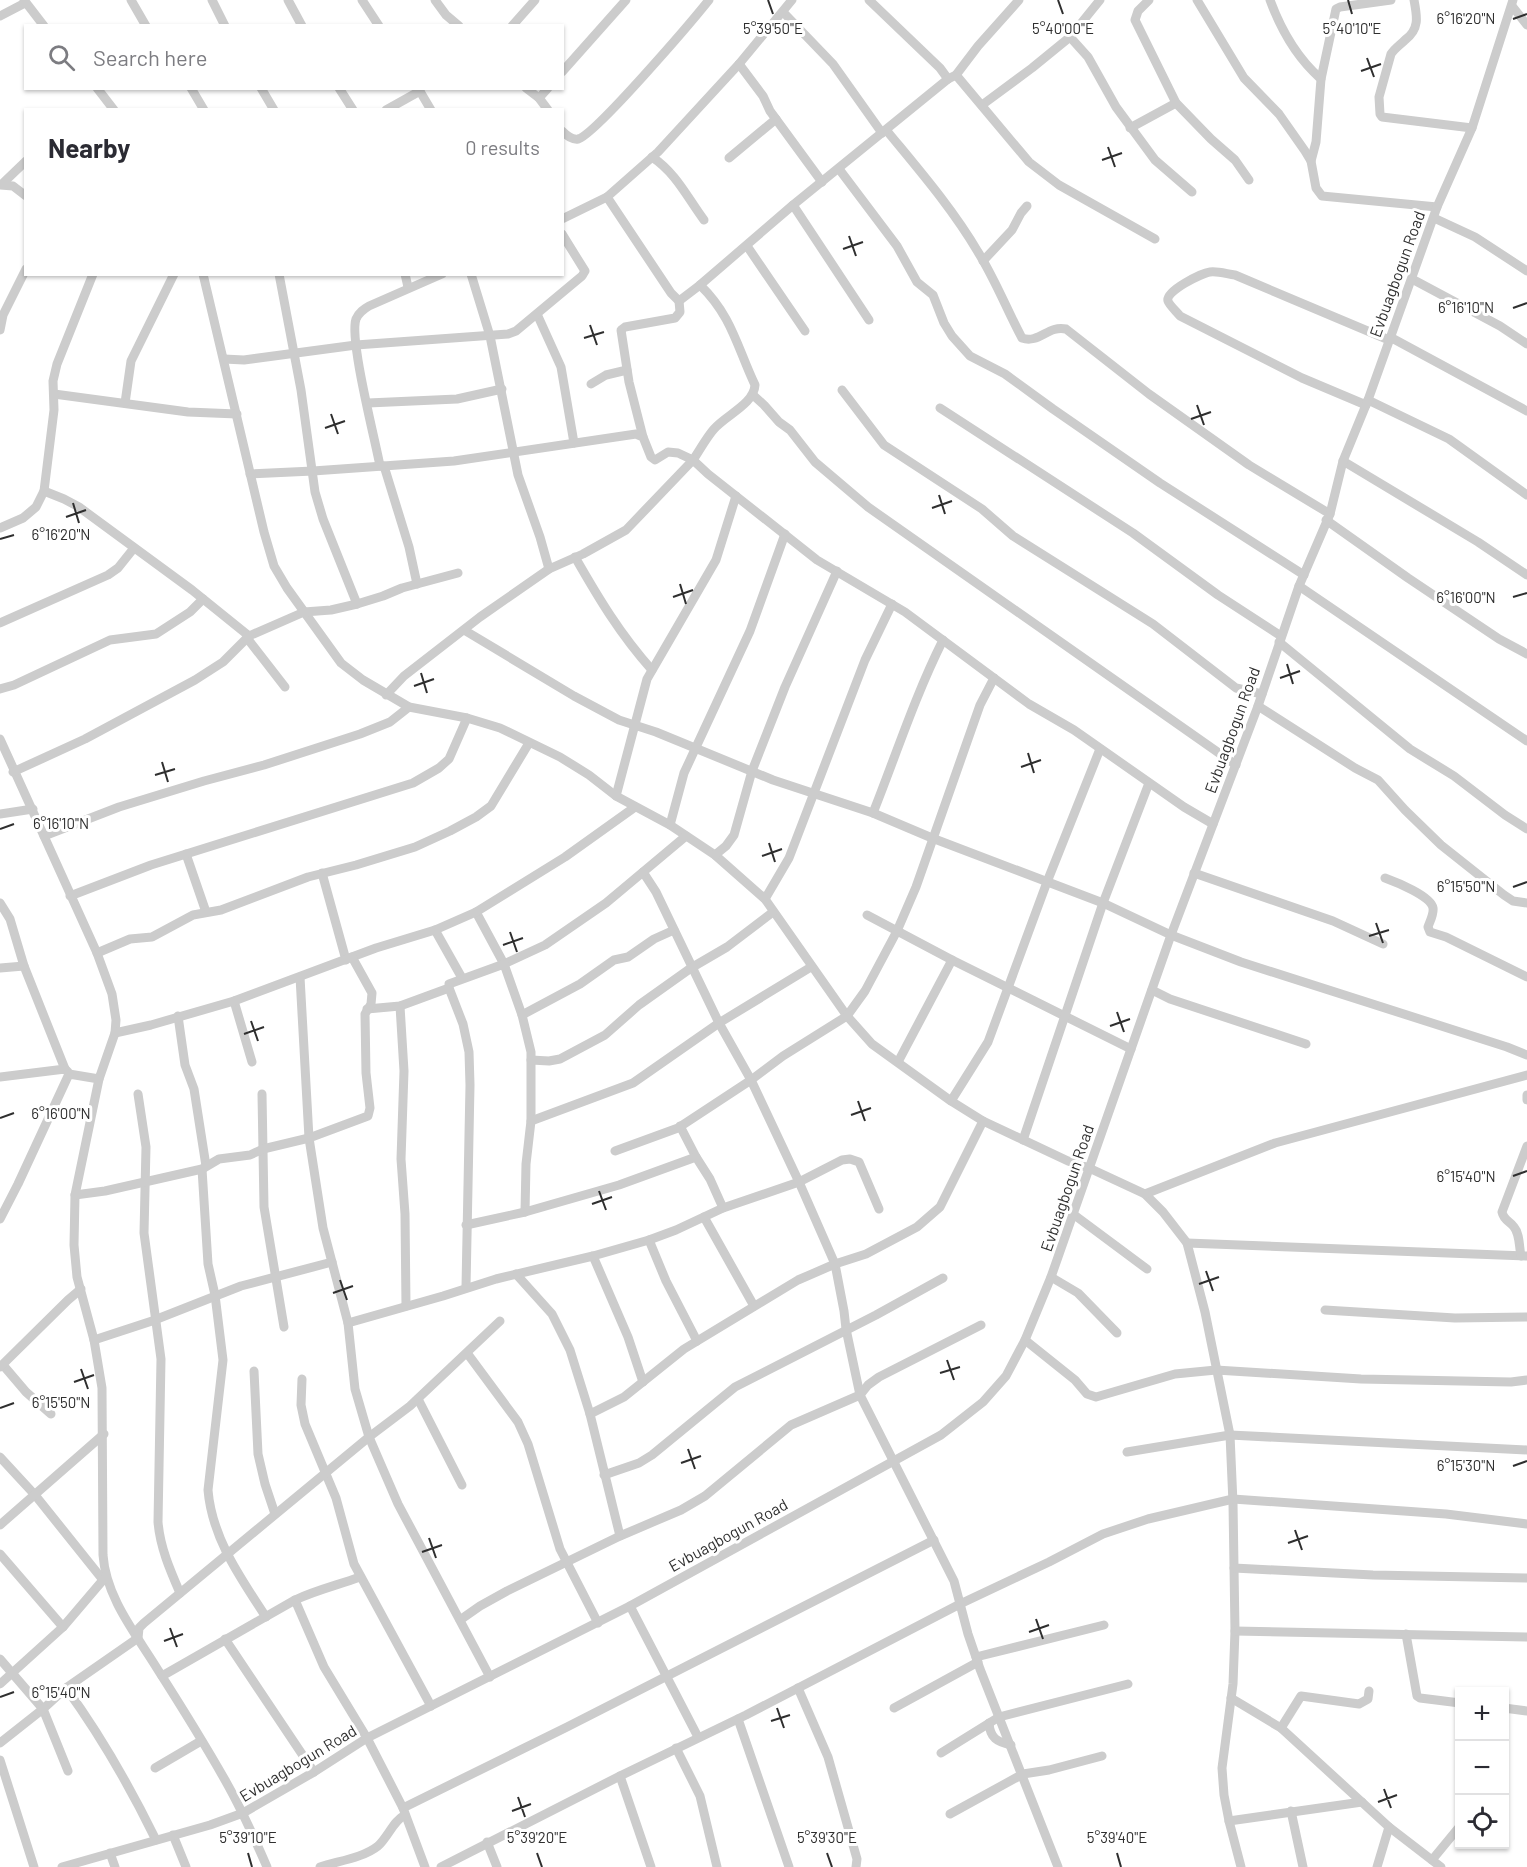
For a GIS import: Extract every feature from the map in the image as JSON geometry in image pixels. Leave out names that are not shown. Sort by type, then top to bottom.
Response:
[{"type":"street","points":[[131,0],[145,24]]},
{"type":"street","points":[[212,0],[224,24]]},
{"type":"street","points":[[288,0],[301,24]]},
{"type":"street","points":[[362,0],[378,24]]},
{"type":"street","points":[[435,0],[446,15],[457,24]]},
{"type":"street","points":[[514,24],[535,0]]},
{"type":"street","points":[[564,70],[626,0]]},
{"type":"street","points":[[564,133],[577,139],[588,134],[618,104],[709,0]]},
{"type":"street","points":[[564,218],[607,197],[652,157],[739,64],[792,0]]},
{"type":"street","points":[[869,0],[982,105],[1029,162],[1059,185],[1155,239]]},
{"type":"street","points":[[679,301],[793,205],[952,77],[1019,0]]},
{"type":"street","points":[[982,105],[1070,37],[1100,0]]},
{"type":"street","points":[[1149,0],[1138,11],[1135,20],[1176,103],[1211,140],[1235,160],[1250,180]]},
{"type":"street","points":[[1197,0],[1238,70],[1279,114],[1311,161],[1316,188],[1322,196],[1437,207]]},
{"type":"street","points":[[1270,0],[1287,38],[1321,79]]},
{"type":"street","points":[[1311,161],[1316,142],[1321,79],[1336,9],[1391,0]]},
{"type":"street","points":[[1414,0],[1416,27],[1391,54],[1380,97],[1380,114],[1382,117],[1472,128]]},
{"type":"street","points":[[0,16],[24,1],[42,24]]},
{"type":"street","points":[[1513,3],[1527,25]]},
{"type":"street","name":"Evbuagbogun Road","points":[[62,1867],[243,1813],[367,1738],[598,1623],[941,1436],[983,1402],[1006,1376],[1025,1340],[1051,1277],[1171,935],[1258,706],[1299,586],[1328,517],[1343,461],[1367,402],[1437,207],[1472,128],[1513,3]]},
{"type":"street","points":[[783,12],[833,64],[885,132],[937,192],[964,229],[983,261],[1022,338],[1036,339],[1055,328],[1066,329],[1149,394],[1249,465],[1328,517],[1435,597],[1499,639],[1527,654]]},
{"type":"street","points":[[1070,37],[1088,57],[1130,128],[1155,160],[1192,192]]},
{"type":"street","points":[[739,64],[822,182]]},
{"type":"street","points":[[99,90],[112,108]]},
{"type":"street","points":[[192,90],[203,108]]},
{"type":"street","points":[[262,90],[273,108]]},
{"type":"street","points":[[340,90],[352,108]]},
{"type":"street","points":[[389,108],[419,90],[430,108]]},
{"type":"street","points":[[529,90],[546,108]]},
{"type":"street","points":[[539,98],[546,90]]},
{"type":"street","points":[[1130,128],[1176,103]]},
{"type":"street","points":[[729,158],[776,119]]},
{"type":"street","points":[[652,157],[664,165],[676,179],[704,220]]},
{"type":"street","points":[[1,184],[24,163]]},
{"type":"street","points":[[838,169],[897,246],[917,282],[933,295],[948,329],[970,356],[1005,374],[1160,483],[1304,575]]},
{"type":"street","points":[[1,184],[13,186],[24,194]]},
{"type":"street","points":[[607,197],[671,293],[679,301],[680,312],[675,318],[625,327],[621,330],[627,370],[643,437],[651,458],[655,460],[672,452],[693,460],[817,560],[892,604],[1029,705],[1074,730],[1149,783],[1213,824]]},
{"type":"street","points":[[793,205],[869,320]]},
{"type":"street","points":[[983,261],[1012,230],[1021,213],[1028,206]]},
{"type":"street","points":[[1434,218],[1475,237],[1527,271]]},
{"type":"street","points":[[224,359],[244,360],[356,345],[490,336],[516,331],[570,288],[585,271],[564,237]]},
{"type":"street","points":[[747,246],[805,331]]},
{"type":"street","points":[[1527,411],[1389,338],[1235,275],[1211,272],[1200,275],[1173,291],[1168,299],[1168,303],[1180,316],[1302,378],[1367,402],[1449,439],[1527,495]]},
{"type":"street","points":[[0,330],[6,308],[24,273]]},
{"type":"street","points":[[0,528],[23,518],[36,507],[44,492],[54,410],[53,381],[57,364],[92,276]]},
{"type":"street","points":[[125,403],[131,361],[173,276]]},
{"type":"street","points":[[203,276],[274,566],[340,663],[409,707],[468,718],[500,728],[560,757],[589,775],[616,796],[670,825],[716,855],[765,899],[847,1016],[872,1044],[951,1101],[983,1121],[1145,1194],[1163,1212],[1187,1243],[1205,1312],[1230,1435],[1235,1631],[1231,1698],[1222,1768],[1224,1795],[1241,1867]]},
{"type":"street","points":[[279,276],[292,354],[301,390],[314,471],[315,492],[323,519],[357,604]]},
{"type":"street","points":[[405,276],[408,287]]},
{"type":"street","points":[[417,584],[409,547],[382,466],[356,345],[356,321],[359,313],[369,306],[437,276]]},
{"type":"street","points":[[472,276],[490,336],[518,475],[549,569]]},
{"type":"street","points":[[1412,279],[1500,326],[1527,344]]},
{"type":"street","points":[[387,695],[404,676],[549,569],[626,530],[693,460],[714,429],[753,395],[755,385],[725,316],[716,301],[700,285]]},
{"type":"street","points":[[537,314],[561,367],[573,443]]},
{"type":"street","points":[[591,384],[606,375],[627,370]]},
{"type":"street","points":[[368,404],[457,399],[502,389]]},
{"type":"street","points":[[842,390],[884,445],[982,508],[1012,536],[1153,624],[1236,688],[1262,694]]},
{"type":"street","points":[[54,394],[188,412],[237,414]]},
{"type":"street","points":[[753,395],[790,430],[815,462],[868,507],[1236,765]]},
{"type":"street","points":[[940,408],[1132,533],[1280,639],[1410,749],[1454,776],[1527,829]]},
{"type":"street","points":[[250,474],[454,460],[636,434],[643,437]]},
{"type":"street","points":[[1343,461],[1478,542],[1527,575]]},
{"type":"street","points":[[44,492],[78,507],[203,599],[248,637],[285,687]]},
{"type":"street","points":[[616,796],[647,679],[717,560],[736,496]]},
{"type":"street","points":[[670,825],[684,773],[694,747],[750,631],[784,534]]},
{"type":"street","points":[[0,623],[108,575],[118,568],[134,548]]},
{"type":"street","points":[[575,557],[627,643],[652,670]]},
{"type":"street","points":[[716,855],[734,835],[752,771],[785,687],[837,571]]},
{"type":"street","points":[[13,772],[85,739],[195,680],[223,662],[248,637],[304,612],[332,610],[357,604],[458,573]]},
{"type":"street","points":[[1299,586],[1527,741]]},
{"type":"street","points":[[0,689],[14,685],[110,640],[156,634],[190,612],[203,599]]},
{"type":"street","points":[[765,899],[789,858],[865,660],[892,604]]},
{"type":"street","points":[[464,630],[574,696],[619,720],[752,771],[873,813],[1103,903],[1171,935],[1241,962],[1527,1055]]},
{"type":"street","points":[[873,813],[915,700],[943,640]]},
{"type":"street","points":[[615,1151],[680,1126],[847,1016],[865,991],[897,931],[916,887],[980,705],[994,678]]},
{"type":"street","points":[[1258,706],[1355,768],[1378,780],[1441,845],[1504,895],[1513,901],[1527,903]]},
{"type":"street","points":[[44,836],[119,807],[264,765],[360,734],[390,722],[409,707]]},
{"type":"street","points":[[70,896],[151,865],[413,783],[439,768],[449,759],[468,718]]},
{"type":"street","points":[[0,740],[13,772],[33,808],[97,953],[112,994],[116,1020],[115,1033],[99,1079],[75,1195],[74,1245],[77,1277],[94,1340],[102,1388],[105,1580],[63,1627],[0,1684]]},
{"type":"street","points":[[97,953],[130,939],[152,937],[193,915],[221,910],[322,873],[415,847],[476,817],[491,806],[529,743]]},
{"type":"street","points":[[951,1101],[988,1042],[1006,987],[1100,749]]},
{"type":"street","points":[[1023,1140],[1103,903],[1149,783]]},
{"type":"street","points":[[115,1033],[234,1001],[435,930],[476,912],[565,857],[634,807]]},
{"type":"street","points":[[0,814],[33,808]]},
{"type":"street","points":[[466,1287],[470,1085],[463,1024],[448,984],[504,964],[545,945],[606,903],[686,836]]},
{"type":"street","points":[[186,854],[206,912]]},
{"type":"street","points":[[643,872],[656,892],[691,968],[751,1080],[835,1264],[860,1395],[954,1581],[977,1660],[1058,1867]]},
{"type":"street","points":[[75,1195],[144,1184],[204,1168],[219,1159],[249,1155],[262,1149],[309,1138],[370,1115],[364,1026],[372,993],[349,959],[322,873]]},
{"type":"street","points":[[1194,873],[1333,921],[1383,944]]},
{"type":"street","points":[[1385,878],[1408,887],[1431,904],[1434,911],[1428,927],[1430,932],[1446,937],[1527,977]]},
{"type":"street","points":[[0,903],[10,919],[24,966],[67,1071],[18,1184],[0,1219]]},
{"type":"street","points":[[476,912],[504,964],[522,1015],[531,1060],[531,1121],[526,1164],[525,1212]]},
{"type":"street","points":[[531,1060],[560,1059],[605,1035],[639,1005],[691,968],[727,947],[773,912]]},
{"type":"street","points":[[867,915],[1131,1049]]},
{"type":"street","points":[[435,930],[462,978]]},
{"type":"street","points":[[522,1015],[580,984],[614,960],[628,957],[654,939],[674,930]]},
{"type":"street","points":[[898,1062],[952,960]]},
{"type":"street","points":[[0,968],[24,966]]},
{"type":"street","points":[[531,1121],[633,1083],[719,1023],[811,967]]},
{"type":"street","points":[[300,977],[309,1138],[323,1228],[348,1323],[355,1389],[369,1437],[398,1504],[431,1570],[490,1677]]},
{"type":"street","points":[[367,1009],[400,1006],[449,988]]},
{"type":"street","points":[[1152,990],[1170,999],[1306,1044]]},
{"type":"street","points":[[234,1001],[252,1062]]},
{"type":"street","points":[[400,1006],[404,1071],[401,1159],[405,1214],[406,1306]]},
{"type":"street","points":[[178,1017],[185,1065],[194,1089],[204,1168],[208,1264],[215,1295],[223,1360],[208,1490],[209,1504],[226,1554],[266,1617]]},
{"type":"street","points":[[0,1077],[67,1071],[99,1079]]},
{"type":"street","points":[[1145,1194],[1275,1143],[1527,1075]]},
{"type":"street","points":[[138,1094],[146,1147],[144,1233],[161,1359],[159,1536],[180,1593]]},
{"type":"street","points":[[262,1094],[264,1207],[284,1327]]},
{"type":"street","points":[[1527,1095],[1527,1100]]},
{"type":"street","points":[[590,1414],[624,1397],[697,1341],[754,1306],[798,1281],[835,1264],[866,1254],[917,1227],[940,1207],[983,1121]]},
{"type":"street","points":[[680,1126],[710,1179],[723,1208]]},
{"type":"street","points":[[1187,1243],[1524,1256],[1517,1232],[1513,1225],[1504,1219],[1502,1212],[1527,1146]]},
{"type":"street","points":[[466,1225],[525,1212],[619,1185],[696,1157]]},
{"type":"street","points":[[348,1323],[443,1296],[466,1287],[649,1240],[723,1208],[799,1182],[842,1160],[854,1159],[859,1162],[879,1209]]},
{"type":"street","points":[[1073,1214],[1147,1269]]},
{"type":"street","points":[[704,1217],[754,1306]]},
{"type":"street","points":[[649,1240],[666,1281],[697,1341]]},
{"type":"street","points":[[593,1256],[628,1337],[644,1382]]},
{"type":"street","points":[[94,1340],[157,1319],[215,1295],[332,1262]]},
{"type":"street","points":[[516,1274],[523,1285],[552,1314],[570,1350],[590,1414],[620,1536]]},
{"type":"street","points":[[1051,1277],[1078,1293],[1117,1334]]},
{"type":"street","points":[[604,1475],[639,1463],[652,1455],[735,1387],[943,1278]]},
{"type":"street","points":[[51,1414],[1,1366],[81,1289]]},
{"type":"street","points":[[1325,1310],[1455,1318],[1527,1317]]},
{"type":"street","points":[[0,1743],[66,1688],[138,1638],[139,1628],[226,1554],[418,1399],[500,1321]]},
{"type":"street","points":[[460,1620],[480,1605],[620,1536],[681,1510],[705,1496],[791,1425],[860,1395],[879,1377],[981,1325]]},
{"type":"street","points":[[1025,1340],[1075,1380],[1088,1394],[1096,1397],[1175,1374],[1216,1370],[1361,1379],[1512,1382],[1527,1380]]},
{"type":"street","points":[[467,1353],[521,1429],[528,1444],[560,1550],[598,1623]]},
{"type":"street","points":[[255,1371],[258,1454],[265,1484],[276,1514]]},
{"type":"street","points":[[302,1379],[301,1405],[305,1424],[336,1498],[352,1557],[360,1577],[431,1706]]},
{"type":"street","points":[[418,1399],[462,1485]]},
{"type":"street","points":[[0,1525],[104,1434]]},
{"type":"street","points":[[1126,1452],[1230,1435],[1527,1450]]},
{"type":"street","points":[[0,1457],[35,1495],[105,1580],[243,1813],[267,1867]]},
{"type":"street","points":[[441,1867],[487,1842],[738,1719],[960,1604],[1103,1534],[1148,1519],[1233,1499],[1446,1514],[1527,1524]]},
{"type":"street","points":[[320,1867],[337,1865],[375,1848],[387,1837],[404,1812],[666,1675],[934,1540]]},
{"type":"street","points":[[0,1554],[63,1627]]},
{"type":"street","points":[[1234,1568],[1373,1575],[1527,1578]]},
{"type":"street","points":[[162,1676],[295,1600],[315,1591],[360,1577]]},
{"type":"street","points":[[295,1600],[324,1667],[367,1738],[404,1812],[425,1867]]},
{"type":"street","points":[[630,1606],[698,1737]]},
{"type":"street","points":[[894,1708],[977,1660],[1104,1625]]},
{"type":"street","points":[[1235,1631],[1527,1637]]},
{"type":"street","points":[[1406,1634],[1417,1696],[1455,1702]]},
{"type":"street","points":[[225,1640],[314,1772]]},
{"type":"street","points":[[0,1659],[43,1709],[68,1771]]},
{"type":"street","points":[[941,1753],[999,1717],[1128,1684]]},
{"type":"street","points":[[66,1688],[131,1788],[156,1840]]},
{"type":"street","points":[[798,1688],[828,1757],[857,1859],[856,1867]]},
{"type":"street","points":[[1281,1728],[1301,1696],[1359,1704],[1368,1699],[1369,1691]]},
{"type":"street","points":[[1231,1698],[1281,1728],[1389,1827],[1441,1867]]},
{"type":"street","points":[[1509,1709],[1527,1711]]},
{"type":"street","points":[[738,1719],[789,1867]]},
{"type":"street","points":[[989,1723],[992,1737],[999,1742],[1011,1745]]},
{"type":"street","points":[[156,1768],[201,1741]]},
{"type":"street","points":[[676,1748],[700,1796],[717,1867]]},
{"type":"street","points":[[950,1814],[1023,1774],[1049,1770],[1102,1756]]},
{"type":"street","points":[[0,1760],[34,1867]]},
{"type":"street","points":[[620,1776],[651,1867]]},
{"type":"street","points":[[1229,1821],[1362,1802]]},
{"type":"street","points":[[1291,1811],[1304,1867]]},
{"type":"street","points":[[1377,1867],[1389,1827]]},
{"type":"street","points":[[1432,1860],[1455,1832]]},
{"type":"street","points":[[173,1835],[186,1867]]},
{"type":"street","points":[[487,1842],[497,1867]]},
{"type":"street","points":[[110,1853],[115,1867]]}]
